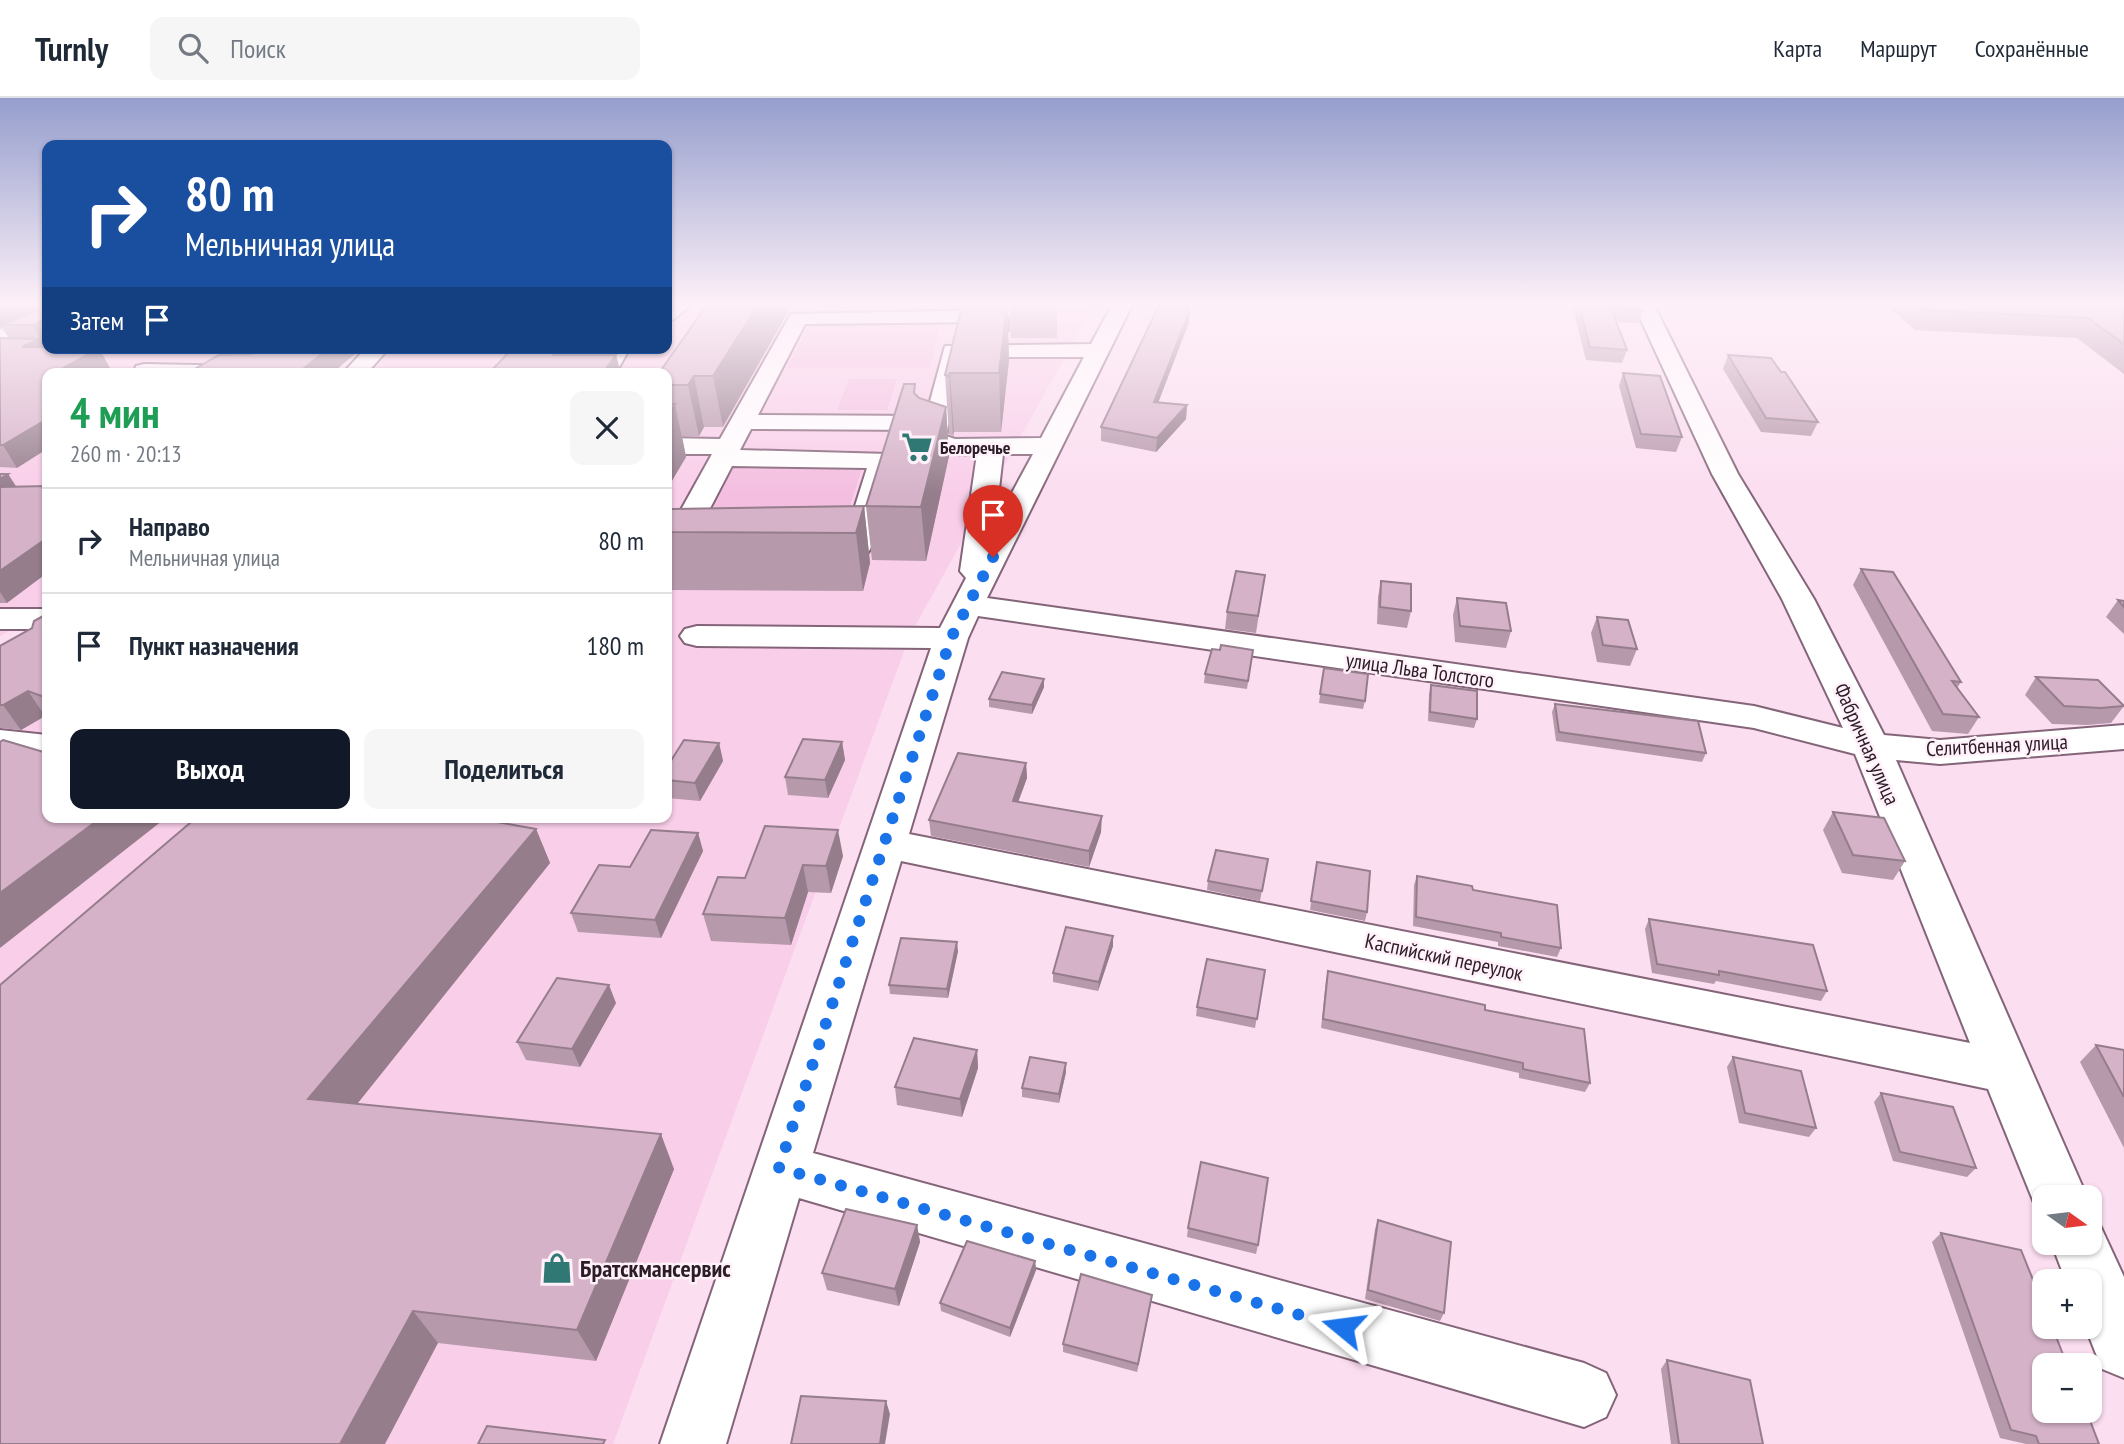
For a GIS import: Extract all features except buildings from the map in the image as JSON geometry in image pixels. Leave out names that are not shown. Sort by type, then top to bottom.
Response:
[{"type":"street","points":[[698,554],[680,554],[674,550],[772,368]]},
{"type":"street","points":[[949,368],[932,438],[940,444],[1050,446]]},
{"type":"street","points":[[692,1444],[883,843],[964,614],[1091,368]]},
{"type":"street","name":"Фабричная улица","points":[[1674,368],[1725,474],[1798,599],[1871,746],[2004,1071],[2054,1185]]},
{"type":"street","points":[[743,422],[936,423]]},
{"type":"street","points":[[672,447],[727,453],[880,460],[857,547],[846,554],[815,554]]},
{"type":"street","points":[[964,614],[991,447]]},
{"type":"street","name":"улица Льва Толстого","points":[[697,636],[964,614],[1754,717],[1871,746]]},
{"type":"street","points":[[0,619],[42,619]]},
{"type":"street","name":"Селитбенная улица","points":[[1871,746],[1940,752],[2124,737]]},
{"type":"street","points":[[0,742],[42,746]]},
{"type":"street","name":"Каспийский переулок","points":[[883,843],[2004,1071]]},
{"type":"street","points":[[779,1168],[1584,1395]]},
{"type":"street","points":[[2085,1255],[2124,1347]]},
{"type":"shaded area","points":[[0,368],[319,368],[42,368],[42,611],[0,636]]},
{"type":"shaded area","points":[[375,368],[1059,368],[910,635],[613,1444],[0,1444],[0,687],[42,662],[42,823],[672,823],[672,368]]},
{"type":"shaded area","points":[[849,379],[897,379],[887,410],[837,410]]},
{"type":"shaded area","points":[[734,467],[862,468],[838,544],[695,543]]},
{"type":"place","name":"Белоречье","points":[[917,447]]},
{"type":"place","name":"Братскмансервис","points":[[557,1268]]},
{"type":"route","points":[[993,557],[951,638],[779,1168],[1343,1327]]}]
